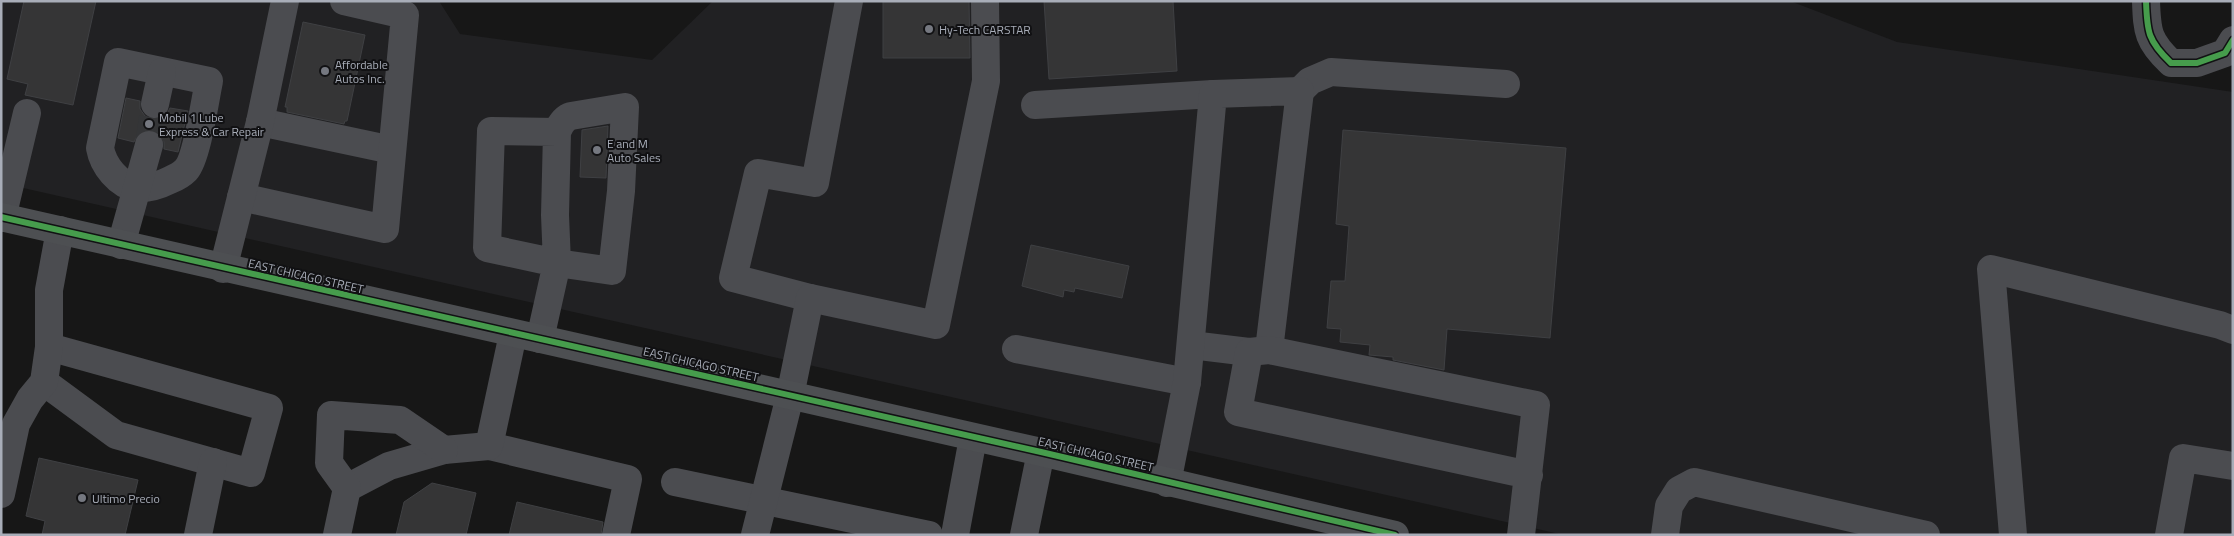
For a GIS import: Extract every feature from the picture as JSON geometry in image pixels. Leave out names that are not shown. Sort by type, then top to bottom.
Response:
[{"type":"main road","name":"EAST CHICAGO STREET","points":[[2,218],[1042,452],[1167,483],[1321,526],[1395,535]]},
{"type":"street","points":[[223,269],[260,122],[285,1]]},
{"type":"street","points":[[241,196],[385,229],[405,15],[344,1]]},
{"type":"street","points":[[849,1],[815,184],[758,173],[733,278],[810,298],[936,325],[986,81],[985,1]]},
{"type":"street","points":[[2146,1],[2147,27],[2154,47],[2170,63],[2197,64],[2225,53],[2233,40]]},
{"type":"street","points":[[118,62],[209,81],[193,156],[186,170],[174,178],[150,187],[135,188],[113,174],[104,161],[100,148],[118,62]]},
{"type":"street","points":[[155,104],[162,72]]},
{"type":"street","points":[[1506,84],[1331,72],[1310,81],[1300,91],[1259,351],[1238,412],[1529,475]]},
{"type":"street","points":[[1035,105],[1213,94],[1300,91]]},
{"type":"street","points":[[1167,483],[1187,382],[1213,94]]},
{"type":"street","points":[[540,339],[557,263],[555,215],[557,132],[562,122],[571,116],[625,107],[621,191],[612,271],[557,263],[487,248],[491,131],[557,132]]},
{"type":"street","points":[[2,218],[27,113]]},
{"type":"street","points":[[260,122],[392,150]]},
{"type":"street","points":[[121,244],[135,188],[149,145]]},
{"type":"street","points":[[1,494],[16,424],[30,399],[44,382],[49,347],[49,290],[60,230]]},
{"type":"street","points":[[2013,535],[1991,269],[2220,325],[2233,330]]},
{"type":"street","points":[[755,535],[762,500],[790,396],[810,298]]},
{"type":"street","points":[[490,446],[513,334]]},
{"type":"street","points":[[1191,345],[1259,351],[1536,405],[1521,535]]},
{"type":"street","points":[[44,382],[116,435],[251,474],[269,408],[49,347]]},
{"type":"street","points":[[1016,349],[1187,382]]},
{"type":"street","points":[[338,535],[347,488],[329,462],[331,415],[400,420],[444,450]]},
{"type":"street","points":[[956,535],[973,438]]},
{"type":"street","points":[[347,488],[389,466],[444,450],[490,446],[628,479],[616,535]]},
{"type":"street","points":[[1024,535],[1042,452]]},
{"type":"street","points":[[2169,535],[2183,458],[2233,466]]},
{"type":"street","points":[[198,535],[213,462]]},
{"type":"street","points":[[675,482],[929,535]]},
{"type":"street","points":[[1665,535],[1669,506],[1679,490],[1694,482],[1926,535]]},
{"type":"shaded area","points":[[1,1],[439,1],[460,34],[652,60],[713,1],[1790,1],[1897,42],[2233,92],[2233,535],[1564,535],[1,183]]},
{"type":"building","points":[[24,1],[96,1],[73,105],[25,95],[28,84],[7,79]]},
{"type":"building","name":"Hy-Tech CARSTAR","points":[[883,1],[969,1],[970,58],[883,58]]},
{"type":"building","points":[[1044,1],[1173,1],[1177,71],[1049,79]]},
{"type":"building","name":"Affordable Autos Inc.","points":[[303,22],[365,35],[347,121],[344,124],[287,112],[287,107],[285,107]]},
{"type":"building","name":"Mobil 1 Lube Express & Car Repair","points":[[126,98],[140,101],[140,109],[145,116],[151,119],[160,119],[167,114],[170,108],[188,111],[178,152],[164,149],[164,142],[160,134],[153,130],[146,130],[138,134],[134,142],[118,138]]},
{"type":"building","name":"E and M Auto Sales","points":[[608,126],[606,178],[580,177],[582,130]]},
{"type":"building","points":[[1343,130],[1566,148],[1550,338],[1447,329],[1444,370],[1393,360],[1393,357],[1369,355],[1370,345],[1340,342],[1341,329],[1327,328],[1331,281],[1345,281],[1349,226],[1336,224]]},
{"type":"building","points":[[1031,245],[1129,266],[1122,298],[1075,288],[1074,292],[1064,290],[1063,297],[1022,286]]},
{"type":"building","name":"Ultimo Precio","points":[[39,458],[138,480],[125,535],[42,535],[45,521],[26,516]]},
{"type":"building","points":[[432,483],[476,493],[466,535],[396,535],[404,502]]},
{"type":"building","points":[[517,502],[603,522],[601,535],[509,535]]},
{"type":"tunnel","points":[[149,145],[155,104]]},
{"type":"cycle path","points":[[2146,1],[2150,35],[2153,42],[2171,63],[2197,63],[2225,53],[2233,40]]},
{"type":"cycle path","points":[[1,217],[1041,452],[1395,535]]},
{"type":"place","name":"Hy-Tech CARSTAR","points":[[929,29]]},
{"type":"place","name":"Affordable Autos Inc.","points":[[325,71]]},
{"type":"place","name":"Mobil 1 Lube Express & Car Repair","points":[[149,124]]},
{"type":"place","name":"E and M Auto Sales","points":[[597,150]]},
{"type":"place","name":"Ultimo Precio","points":[[82,498]]}]
